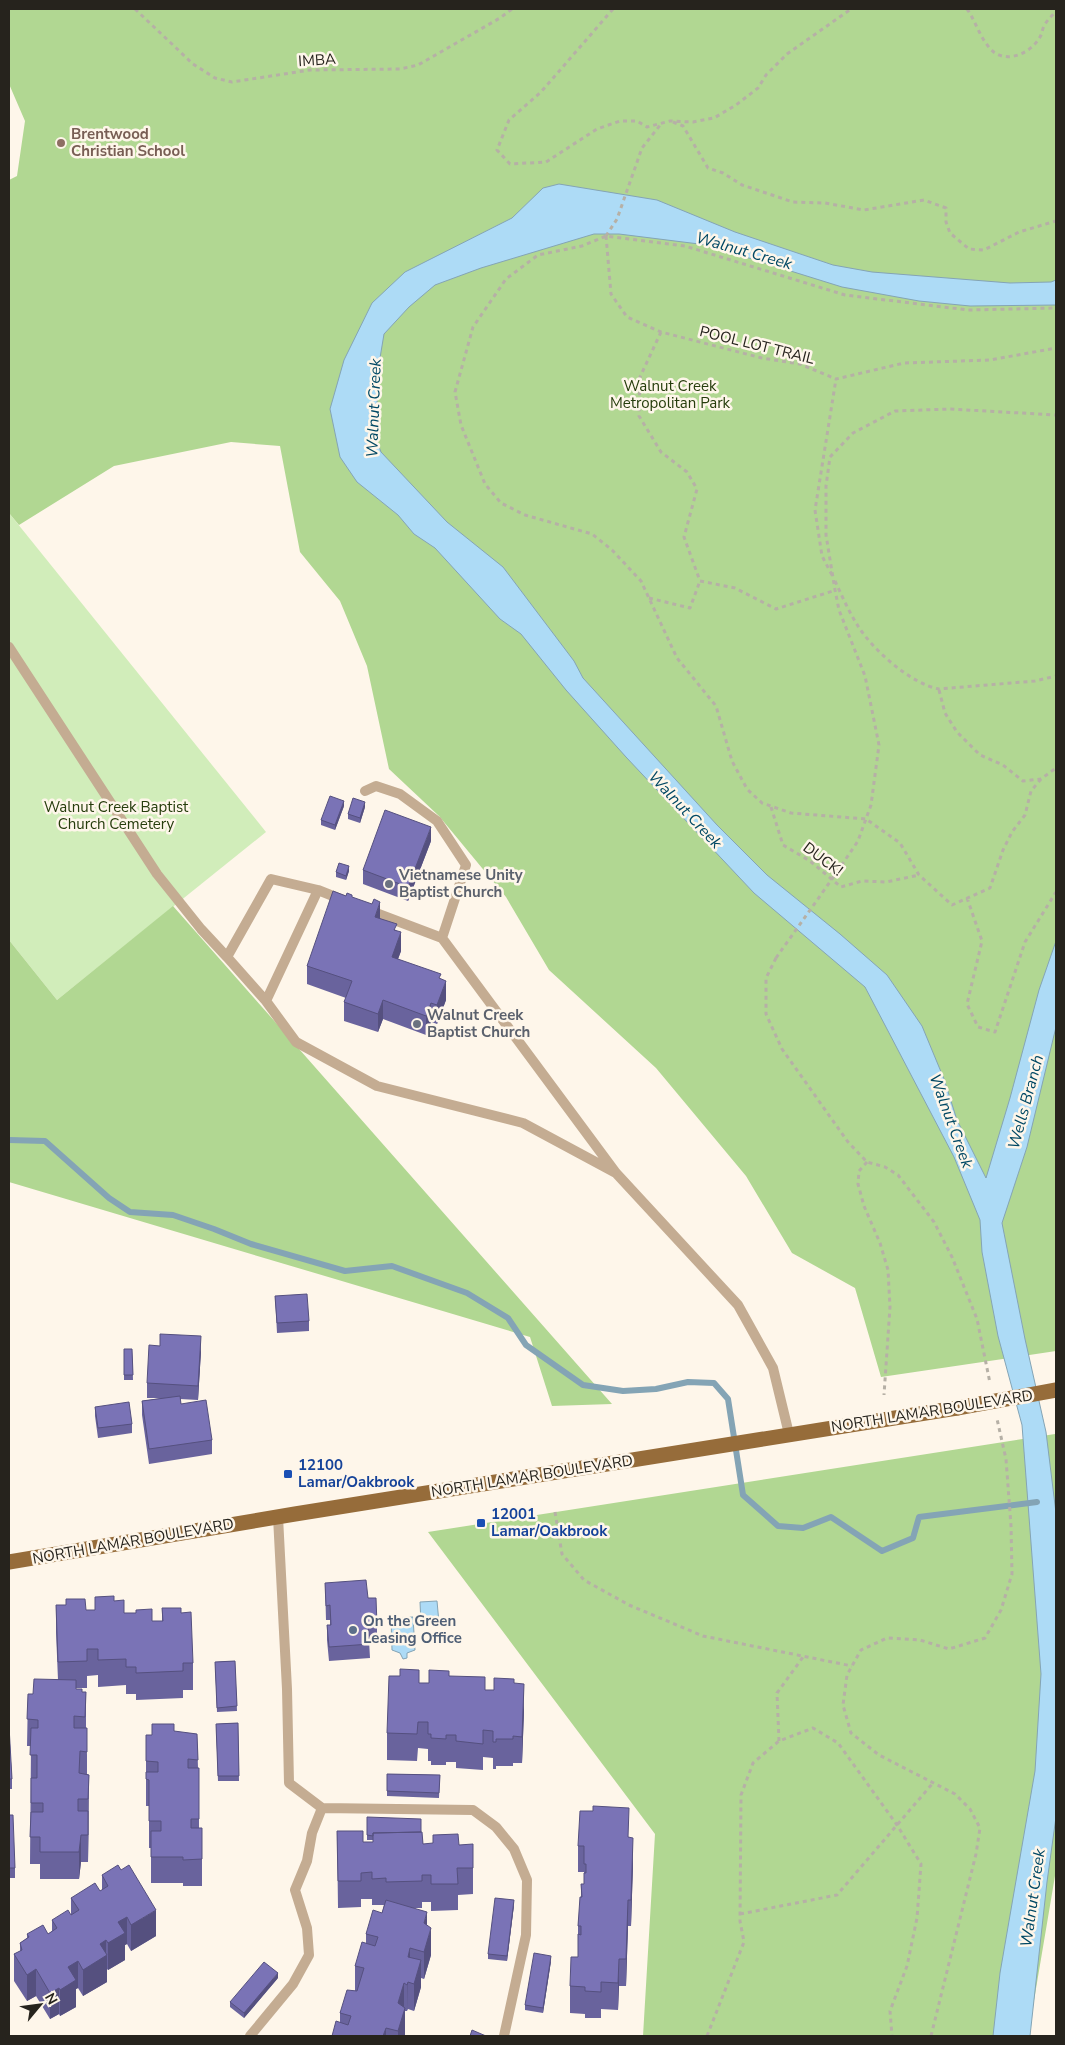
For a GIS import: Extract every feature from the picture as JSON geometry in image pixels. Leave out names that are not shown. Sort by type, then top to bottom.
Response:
[{"type":"main road","name":"NORTH LAMAR BOULEVARD","points":[[9,1562],[956,1408],[1056,1390]]},
{"type":"lane","points":[[9,647],[157,874],[201,930],[227,956],[266,1001],[296,1042],[377,1086],[523,1124],[616,1173]]},
{"type":"lane","points":[[366,792],[376,786],[400,794],[437,821],[466,865],[442,938]]},
{"type":"lane","points":[[227,956],[271,879],[318,890],[442,938],[616,1173],[738,1305],[773,1368],[786,1435]]},
{"type":"lane","points":[[266,1001],[318,890]]},
{"type":"lane","points":[[278,1517],[287,1689],[289,1783],[322,1808],[473,1810],[496,1827],[514,1849],[527,1880],[526,1935],[504,2036]]},
{"type":"lane","points":[[250,2036],[292,1984],[309,1955],[307,1928],[295,1890],[307,1861],[312,1833],[322,1808]]},
{"type":"path","name":"IMBA","points":[[135,9],[194,64],[214,78],[232,82],[310,70],[400,69],[418,64],[500,18],[512,9]]},
{"type":"path","points":[[613,9],[541,92],[508,120],[497,150],[510,164],[546,162],[597,129],[620,121],[637,120],[647,126],[670,121],[693,122],[714,118],[736,105],[758,88],[766,75],[787,54],[851,9]]},
{"type":"path","points":[[967,9],[974,17],[988,46],[1002,57],[1020,55],[1032,47],[1040,37],[1044,26],[1056,11]]},
{"type":"path","points":[[670,121],[683,126],[708,168],[723,173],[742,185],[793,202],[825,203],[864,210],[924,200],[946,208],[946,222],[950,233],[969,248],[984,250],[1019,232],[1056,222]]},
{"type":"path","points":[[606,236],[617,219],[624,203],[642,148],[662,123]]},
{"type":"path","points":[[1056,308],[968,310],[845,295],[685,246],[606,236],[582,246],[538,255],[506,279],[473,328],[455,392],[462,425],[485,484],[501,502],[526,515],[592,534],[612,550],[641,581],[677,658],[716,706],[732,761],[747,789],[762,803],[791,813],[866,819],[900,843],[919,875],[952,905],[990,888],[1003,850],[1012,832],[1025,815],[1031,791],[1041,778],[1056,768]]},
{"type":"path","name":"POOL LOT TRAIL","points":[[606,236],[611,294],[627,317],[661,332],[762,358],[800,364],[836,379]]},
{"type":"path","points":[[649,598],[690,608],[700,581],[684,537],[697,489],[686,472],[661,452],[639,416],[640,377],[661,332]]},
{"type":"path","points":[[1056,348],[990,360],[904,363],[836,379],[815,510],[822,556],[837,590],[858,627],[892,664],[929,688],[939,689],[1035,681],[1056,676]]},
{"type":"path","points":[[833,578],[826,535],[826,486],[830,457],[853,433],[895,411],[950,409],[1056,415]]},
{"type":"path","points":[[700,581],[735,588],[776,610],[837,590]]},
{"type":"path","points":[[837,590],[838,610],[865,676],[879,745],[871,805],[858,841],[776,958],[766,978],[766,1014],[782,1049],[848,1142],[867,1162],[885,1167],[898,1175],[934,1222],[952,1257],[977,1319],[992,1392]]},
{"type":"path","points":[[939,689],[945,713],[957,732],[980,755],[1003,765],[1023,781],[1041,778]]},
{"type":"path","name":"DUCK!","points":[[770,806],[783,845],[810,861],[841,887],[862,881],[886,882],[919,875]]},
{"type":"path","points":[[967,898],[982,941],[967,1004],[978,1027],[995,1032],[1025,942],[1056,892]]},
{"type":"path","points":[[867,1162],[860,1171],[858,1184],[864,1206],[880,1243],[888,1270],[890,1307],[884,1394]]},
{"type":"path","points":[[931,2036],[976,1854],[980,1828],[970,1809],[955,1794],[879,1755],[850,1733],[843,1705],[846,1675],[861,1650],[887,1638],[920,1640],[949,1649],[985,1638],[1001,1610],[1012,1574],[1011,1526],[1006,1459],[996,1411]]},
{"type":"path","points":[[555,1512],[562,1554],[584,1580],[629,1605],[703,1636],[852,1666]]},
{"type":"path","points":[[779,1742],[777,1693],[803,1657]]},
{"type":"path","points":[[707,2036],[744,1942],[740,1914],[741,1795],[752,1763],[779,1742],[813,1728],[838,1743],[897,1825],[921,1864],[916,1918],[907,1966],[890,2011],[892,2036]]},
{"type":"path","points":[[740,1914],[837,1896],[932,1783]]},
{"type":"green space","name":"Walnut Creek Metropolitan Park","points":[[9,9],[1056,9],[1056,1351],[881,1377],[855,1288],[792,1253],[746,1176],[656,1068],[549,970],[506,897],[439,816],[389,769],[367,666],[340,601],[300,552],[280,446],[231,442],[114,466],[19,525],[9,513],[9,180],[17,176],[25,121],[9,84]]},
{"type":"green space","name":"Walnut Creek Baptist Church Cemetery","points":[[9,513],[266,832],[57,1000],[9,940]]},
{"type":"green space","points":[[173,906],[612,1404],[552,1406],[530,1337],[9,1182],[9,940],[57,1000]]},
{"type":"green space","points":[[1055,1434],[1056,1870],[1028,2036],[643,2036],[655,1834],[428,1532]]},
{"type":"water","points":[[559,184],[657,200],[735,232],[833,265],[872,272],[1010,283],[1051,282],[1056,280],[1056,305],[970,306],[919,301],[842,287],[707,245],[619,234],[594,234],[481,268],[435,285],[409,307],[384,334],[378,370],[376,439],[381,452],[447,522],[503,567],[574,661],[583,678],[717,825],[767,875],[887,975],[922,1026],[944,1079],[957,1120],[986,1178],[1039,990],[1056,941],[1056,1027],[1027,1147],[1002,1223],[1046,1432],[1056,1513],[1056,1817],[1030,2036],[993,2036],[1000,1973],[1035,1771],[1041,1674],[1022,1425],[998,1336],[982,1252],[980,1220],[954,1157],[865,987],[754,893],[626,757],[566,690],[521,634],[500,619],[435,548],[414,534],[398,515],[357,482],[340,457],[330,409],[344,360],[372,303],[405,272],[512,218],[543,188]]},
{"type":"water","points":[[437,1601],[439,1623],[421,1624],[420,1602]]},
{"type":"water","points":[[413,1617],[415,1650],[407,1653],[407,1658],[403,1659],[400,1653],[392,1650],[391,1618]]},
{"type":"building","points":[[330,796],[344,801],[335,825],[321,820]]},
{"type":"building","points":[[353,798],[365,802],[360,818],[348,814]]},
{"type":"building","points":[[385,810],[431,827],[408,887],[363,870]]},
{"type":"building","points":[[339,863],[349,866],[346,876],[336,872]]},
{"type":"building","points":[[333,891],[346,896],[347,893],[352,895],[352,897],[372,904],[374,899],[380,902],[375,917],[397,924],[394,930],[401,932],[392,957],[441,974],[439,978],[446,981],[437,1005],[431,1003],[426,1016],[383,1000],[378,1014],[344,1002],[352,981],[307,966]]},
{"type":"building","points":[[307,1294],[309,1321],[277,1323],[275,1296]]},
{"type":"building","points":[[160,1334],[201,1336],[198,1386],[147,1383],[149,1345],[160,1346]]},
{"type":"building","points":[[124,1349],[132,1349],[133,1375],[124,1375]]},
{"type":"building","points":[[180,1396],[181,1404],[206,1400],[212,1440],[149,1449],[142,1401]]},
{"type":"building","points":[[129,1402],[132,1424],[98,1428],[95,1407]]},
{"type":"building","name":"On the Green Leasing Office","points":[[366,1580],[368,1598],[376,1598],[377,1625],[368,1625],[370,1644],[329,1647],[327,1625],[331,1625],[330,1605],[326,1606],[325,1583]]},
{"type":"building","points":[[114,1596],[114,1601],[124,1600],[124,1613],[136,1613],[136,1610],[152,1609],[152,1621],[163,1621],[162,1608],[181,1608],[181,1613],[191,1612],[193,1663],[183,1663],[183,1671],[136,1673],[136,1667],[126,1667],[126,1659],[98,1660],[98,1649],[87,1649],[87,1661],[58,1662],[56,1605],[66,1605],[66,1599],[85,1599],[86,1610],[95,1610],[95,1597]]},
{"type":"building","points":[[235,1661],[237,1706],[217,1708],[215,1662]]},
{"type":"building","points":[[400,1669],[419,1670],[419,1683],[429,1683],[429,1670],[449,1671],[449,1676],[485,1677],[485,1690],[494,1690],[494,1678],[514,1679],[514,1683],[524,1684],[522,1737],[513,1736],[513,1739],[496,1739],[496,1742],[493,1742],[493,1731],[483,1730],[483,1744],[456,1741],[456,1735],[446,1735],[446,1739],[431,1738],[431,1734],[428,1734],[428,1722],[418,1722],[417,1734],[387,1733],[389,1676],[400,1676]]},
{"type":"building","points":[[34,1679],[76,1680],[76,1689],[82,1689],[82,1692],[86,1692],[85,1717],[74,1716],[74,1728],[87,1728],[87,1752],[80,1751],[79,1773],[89,1775],[88,1799],[78,1799],[78,1811],[88,1811],[88,1835],[81,1835],[79,1852],[40,1852],[40,1837],[30,1837],[31,1812],[43,1812],[43,1803],[31,1803],[31,1778],[37,1778],[37,1755],[30,1755],[31,1728],[38,1728],[38,1720],[27,1719],[28,1694],[33,1694]]},
{"type":"building","points":[[238,1723],[239,1776],[218,1776],[216,1724]]},
{"type":"building","points":[[152,1724],[174,1724],[174,1731],[197,1734],[198,1760],[188,1759],[188,1768],[199,1768],[199,1819],[191,1819],[191,1828],[202,1828],[202,1859],[183,1860],[183,1857],[151,1857],[151,1831],[161,1831],[161,1821],[149,1821],[149,1780],[146,1779],[146,1772],[158,1772],[158,1762],[146,1761],[146,1735],[152,1735]]},
{"type":"building","points":[[9,1726],[12,1779],[9,1779]]},
{"type":"building","points":[[387,1774],[440,1775],[439,1793],[387,1791]]},
{"type":"building","points":[[593,1806],[629,1808],[628,1837],[633,1838],[631,1900],[628,1900],[626,1959],[619,1959],[618,1983],[601,1982],[601,1992],[585,1991],[585,1987],[570,1986],[571,1957],[578,1957],[578,1934],[581,1935],[581,1926],[578,1926],[580,1897],[582,1897],[581,1884],[584,1884],[584,1873],[586,1873],[584,1846],[578,1846],[580,1811],[593,1811]]},
{"type":"building","points":[[9,1815],[13,1815],[15,1868],[9,1868]]},
{"type":"building","points":[[367,1817],[421,1819],[421,1832],[373,1833],[373,1836],[367,1835]]},
{"type":"building","points":[[337,1831],[363,1831],[363,1842],[373,1842],[373,1833],[422,1832],[423,1844],[433,1843],[433,1835],[458,1834],[459,1845],[473,1844],[473,1868],[457,1868],[458,1884],[431,1884],[431,1875],[422,1875],[422,1881],[386,1882],[386,1878],[372,1879],[372,1872],[361,1873],[361,1881],[338,1881]]},
{"type":"building","points":[[118,1865],[121,1870],[129,1865],[156,1910],[131,1925],[127,1917],[118,1922],[125,1933],[108,1943],[106,1940],[100,1944],[107,1955],[83,1970],[78,1961],[68,1967],[76,1980],[60,1990],[59,1988],[50,1993],[36,1969],[27,1975],[14,1954],[22,1950],[20,1943],[29,1937],[27,1934],[43,1925],[48,1934],[57,1928],[52,1920],[68,1910],[71,1915],[79,1910],[71,1898],[95,1883],[100,1891],[108,1886],[102,1875]]},
{"type":"building","points":[[495,1898],[514,1900],[507,1956],[488,1954]]},
{"type":"building","points":[[386,1900],[427,1912],[424,1923],[431,1928],[424,1952],[410,1948],[408,1957],[421,1960],[414,1984],[408,1982],[407,1985],[404,1983],[398,2003],[405,2008],[398,2031],[386,2028],[383,2036],[332,2036],[336,2021],[348,2025],[351,2016],[340,2013],[347,1990],[357,1991],[364,1968],[355,1966],[362,1942],[375,1946],[378,1937],[366,1934],[373,1910],[382,1913]]},
{"type":"building","points":[[534,1953],[551,1956],[543,2008],[525,2005]]},
{"type":"building","points":[[264,1962],[278,1973],[244,2013],[230,2002]]},
{"type":"building","points":[[472,2030],[486,2036],[470,2036]]},
{"type":"waterway","points":[[9,1140],[45,1141],[109,1198],[130,1212],[173,1215],[251,1244],[345,1271],[392,1266],[467,1293],[508,1318],[526,1345],[583,1385],[623,1391],[656,1389],[688,1382],[714,1383],[728,1399],[743,1495],[778,1526],[803,1528],[831,1517],[882,1551],[913,1538],[919,1517],[1037,1502]]},
{"type":"place","name":"Brentwood Christian School","points":[[61,143]]},
{"type":"place","name":"Vietnamese Unity Baptist Church","points":[[389,884]]},
{"type":"place","name":"Walnut Creek Baptist Church","points":[[417,1024]]},
{"type":"place","name":"12100 Lamar/Oakbrook","points":[[288,1474]]},
{"type":"place","name":"12001 Lamar/Oakbrook","points":[[481,1523]]},
{"type":"place","name":"On the Green Leasing Office","points":[[353,1630]]},
{"type":"water label","name":"Walnut Creek","points":[[744,251]]},
{"type":"water label","name":"Walnut Creek","points":[[374,408]]},
{"type":"water label","name":"Walnut Creek","points":[[685,810]]},
{"type":"water label","name":"Wells Branch","points":[[1026,1102]]},
{"type":"water label","name":"Walnut Creek","points":[[951,1121]]},
{"type":"water label","name":"Walnut Creek","points":[[1033,1898]]}]
